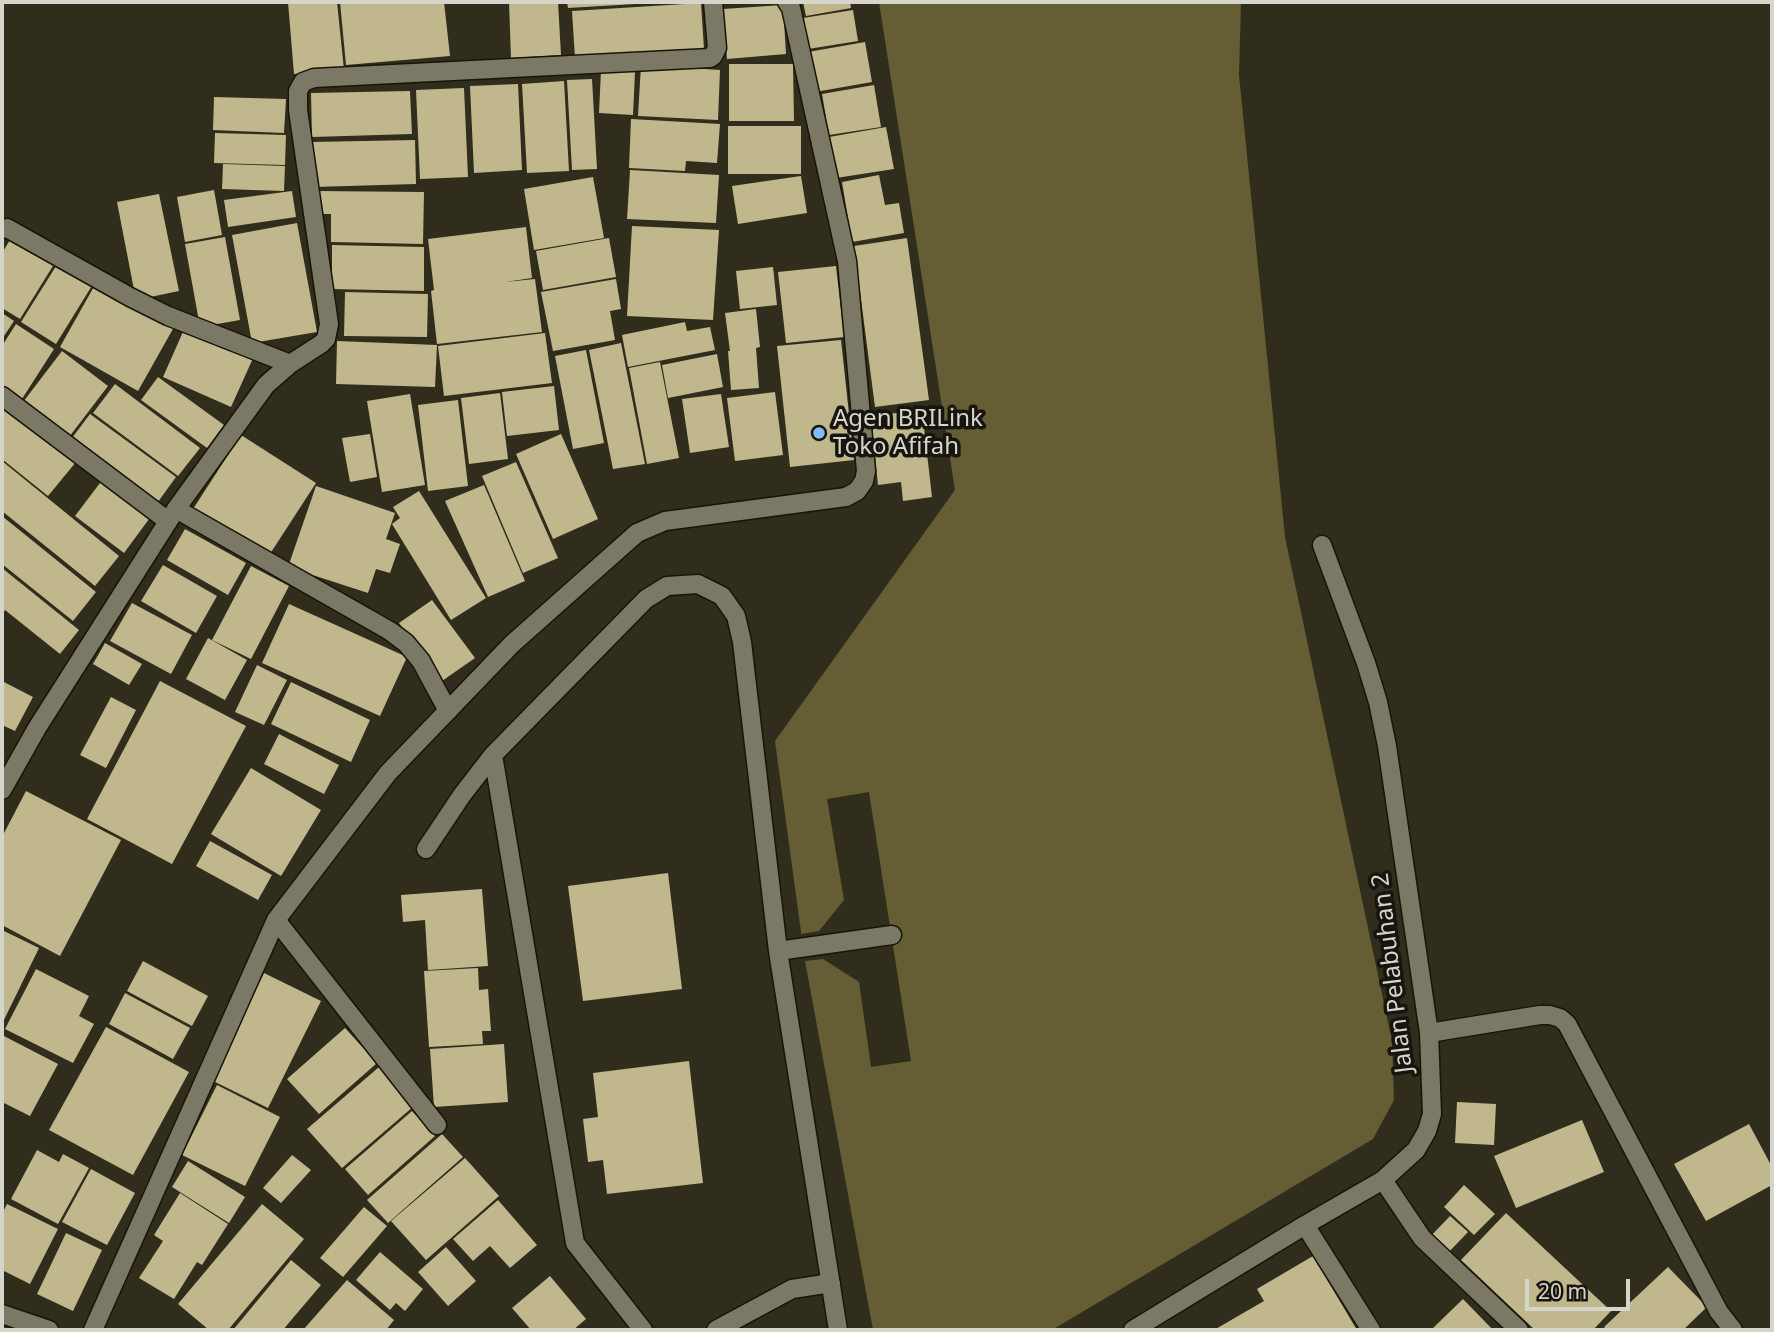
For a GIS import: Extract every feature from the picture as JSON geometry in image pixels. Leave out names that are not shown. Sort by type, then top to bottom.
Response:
[{"type":"street","points":[[2,790],[37,728],[172,515],[266,385],[290,364],[321,344],[329,332],[298,110],[298,91],[303,82],[314,78],[710,58],[717,48],[713,2],[720,2]]},
{"type":"street","points":[[93,1330],[276,920],[388,773],[512,645],[637,533],[665,522],[846,497],[858,491],[864,481],[866,471],[847,261],[788,2]]},
{"type":"street","points":[[2,229],[7,228],[130,298],[168,316],[290,364]]},
{"type":"street","points":[[2,396],[172,515],[390,631],[406,643],[421,661],[448,711]]},
{"type":"street","name":"Jalan Pelabuhan 2","points":[[1133,1330],[1383,1180],[1416,1150],[1427,1131],[1432,1114],[1429,1033],[1380,713],[1366,663],[1322,545]]},
{"type":"street","points":[[426,849],[493,755],[646,599],[667,586],[698,584],[722,596],[736,616],[741,642],[778,951],[838,1330]]},
{"type":"street","points":[[493,755],[575,1243],[643,1330]]},
{"type":"street","points":[[276,920],[437,1125]]},
{"type":"street","points":[[778,951],[892,935]]},
{"type":"street","points":[[1429,1033],[1550,1015],[1567,1024],[1718,1312],[1733,1330]]},
{"type":"street","points":[[1383,1180],[1422,1238],[1519,1330]]},
{"type":"street","points":[[1305,1225],[1371,1330]]},
{"type":"street","points":[[716,1330],[792,1289],[831,1283]]},
{"type":"street","points":[[10,1321],[49,1330]]},
{"type":"shaded area","points":[[879,2],[1241,2],[1239,75],[1285,537],[1392,1041],[1394,1100],[1373,1139],[1052,1330],[873,1330],[805,961],[775,741],[955,490]]},
{"type":"pier","points":[[869,792],[911,1061],[871,1067],[859,982],[823,959],[805,961],[801,934],[819,931],[844,900],[827,799]]},
{"type":"building","points":[[288,2],[337,2],[344,70],[294,74]]},
{"type":"building","points":[[340,2],[444,2],[450,56],[346,65]]},
{"type":"building","points":[[509,2],[558,2],[561,55],[511,58]]},
{"type":"building","points":[[567,2],[635,2],[635,4],[568,8]]},
{"type":"building","points":[[803,2],[850,2],[851,8],[806,16]]},
{"type":"building","points":[[701,3],[704,49],[575,58],[572,11]]},
{"type":"building","points":[[783,5],[786,54],[727,59],[723,9]]},
{"type":"building","points":[[853,10],[858,41],[808,49],[803,18]]},
{"type":"building","points":[[865,42],[872,82],[815,92],[808,52]]},
{"type":"building","points":[[729,64],[793,64],[794,121],[729,121]]},
{"type":"building","points":[[641,65],[720,70],[718,120],[638,116]]},
{"type":"building","points":[[601,70],[635,72],[633,115],[599,113]]},
{"type":"building","points":[[592,79],[597,169],[572,170],[567,80]]},
{"type":"building","points":[[564,81],[569,171],[527,173],[522,84]]},
{"type":"building","points":[[518,84],[522,170],[474,173],[470,86]]},
{"type":"building","points":[[874,85],[881,127],[829,135],[822,94]]},
{"type":"building","points":[[464,88],[468,177],[420,179],[416,90]]},
{"type":"building","points":[[410,91],[412,134],[312,137],[311,93]]},
{"type":"building","points":[[214,97],[286,99],[284,133],[213,130]]},
{"type":"building","points":[[631,119],[720,124],[717,163],[686,161],[685,171],[629,168]]},
{"type":"building","points":[[728,126],[801,126],[801,174],[728,174]]},
{"type":"building","points":[[886,127],[894,169],[836,178],[829,137]]},
{"type":"building","points":[[215,133],[286,135],[285,165],[214,163]]},
{"type":"building","points":[[415,140],[416,184],[313,187],[312,142]]},
{"type":"building","points":[[223,164],[285,166],[284,191],[222,189]]},
{"type":"building","points":[[630,170],[719,175],[716,223],[627,219]]},
{"type":"building","points":[[879,175],[885,205],[899,203],[904,233],[852,242],[842,182]]},
{"type":"building","points":[[801,176],[807,213],[738,224],[732,186]]},
{"type":"building","points":[[593,177],[604,238],[534,250],[524,189]]},
{"type":"building","points":[[214,190],[222,235],[185,242],[177,197]]},
{"type":"building","points":[[292,191],[296,217],[228,227],[224,200]]},
{"type":"building","points":[[315,191],[424,192],[423,244],[331,242],[331,214],[315,214]]},
{"type":"building","points":[[159,194],[179,291],[136,300],[117,202]]},
{"type":"building","points":[[297,223],[317,332],[252,343],[232,235]]},
{"type":"building","points":[[632,226],[719,230],[713,320],[627,316]]},
{"type":"building","points":[[526,227],[532,278],[505,282],[535,279],[542,332],[437,344],[428,239]]},
{"type":"building","points":[[13,235],[56,261],[20,319],[2,308],[2,253]]},
{"type":"building","points":[[225,237],[240,320],[200,327],[185,244]]},
{"type":"building","points":[[609,238],[616,277],[543,290],[536,251]]},
{"type":"building","points":[[907,238],[929,400],[875,407],[854,246]]},
{"type":"building","points":[[332,245],[424,247],[424,291],[332,289]]},
{"type":"building","points":[[58,263],[93,284],[56,344],[21,322]]},
{"type":"building","points":[[836,266],[844,337],[786,343],[778,272]]},
{"type":"building","points":[[773,267],[777,305],[740,309],[736,271]]},
{"type":"building","points":[[616,279],[621,309],[610,311],[615,340],[553,351],[541,292]]},
{"type":"building","points":[[96,283],[174,327],[138,391],[60,347]]},
{"type":"building","points":[[345,292],[428,294],[427,337],[344,336]]},
{"type":"building","points":[[756,309],[760,347],[756,348],[759,388],[731,390],[725,313]]},
{"type":"building","points":[[2,313],[14,321],[2,339]]},
{"type":"building","points":[[685,322],[687,331],[710,327],[715,350],[628,367],[622,335]]},
{"type":"building","points":[[16,324],[54,349],[20,402],[2,390],[2,346]]},
{"type":"building","points":[[186,325],[254,356],[231,407],[163,377]]},
{"type":"building","points":[[545,333],[552,383],[444,396],[438,346]]},
{"type":"building","points":[[841,340],[854,460],[790,467],[777,346]]},
{"type":"building","points":[[337,341],[437,345],[435,387],[336,384]]},
{"type":"building","points":[[621,343],[645,464],[613,469],[589,350]]},
{"type":"building","points":[[586,350],[604,443],[573,449],[555,356]]},
{"type":"building","points":[[62,351],[108,386],[66,441],[20,406]]},
{"type":"building","points":[[717,354],[723,387],[668,398],[662,365]]},
{"type":"building","points":[[660,362],[679,458],[647,464],[629,368]]},
{"type":"building","points":[[158,377],[224,425],[207,448],[141,400]]},
{"type":"building","points":[[115,384],[200,448],[178,476],[93,413]]},
{"type":"building","points":[[554,386],[559,430],[507,436],[502,392]]},
{"type":"building","points":[[775,392],[783,455],[735,461],[727,398]]},
{"type":"building","points":[[500,393],[508,459],[469,464],[461,398]]},
{"type":"building","points":[[410,394],[425,485],[382,492],[367,401]]},
{"type":"building","points":[[721,394],[729,447],[690,453],[682,399]]},
{"type":"building","points":[[458,400],[468,486],[428,491],[418,405]]},
{"type":"building","points":[[2,401],[76,462],[48,496],[2,459]]},
{"type":"building","points":[[922,410],[932,497],[903,501],[901,482],[878,485],[871,416]]},
{"type":"building","points":[[90,414],[176,477],[155,506],[69,442]]},
{"type":"building","points":[[370,434],[377,477],[350,482],[342,438]]},
{"type":"building","points":[[561,434],[598,519],[553,539],[516,454]]},
{"type":"building","points":[[241,435],[316,483],[268,557],[193,509]]},
{"type":"building","points":[[2,461],[119,556],[95,586],[2,511]]},
{"type":"building","points":[[516,462],[558,558],[523,573],[482,476]]},
{"type":"building","points":[[103,479],[152,515],[124,553],[75,516]]},
{"type":"building","points":[[484,485],[525,581],[488,597],[445,501]]},
{"type":"building","points":[[316,486],[395,513],[386,539],[400,544],[390,573],[376,569],[368,593],[288,567]]},
{"type":"building","points":[[419,491],[486,598],[451,620],[392,524],[400,518],[393,507]]},
{"type":"building","points":[[2,516],[96,592],[73,621],[2,564]]},
{"type":"building","points":[[185,529],[246,563],[228,595],[167,560]]},
{"type":"building","points":[[163,565],[217,596],[196,633],[141,601]]},
{"type":"building","points":[[251,566],[289,586],[251,659],[212,640]]},
{"type":"building","points":[[2,568],[79,630],[60,654],[5,610],[2,615]]},
{"type":"building","points":[[432,600],[475,658],[442,681],[399,623]]},
{"type":"building","points":[[132,603],[192,635],[171,674],[110,641]]},
{"type":"building","points":[[289,604],[407,657],[380,716],[262,663]]},
{"type":"building","points":[[208,638],[247,660],[225,700],[186,679]]},
{"type":"building","points":[[105,643],[142,664],[129,685],[93,664]]},
{"type":"building","points":[[257,665],[287,680],[264,725],[235,712]]},
{"type":"building","points":[[2,681],[33,697],[15,731],[2,725]]},
{"type":"building","points":[[160,681],[246,726],[172,864],[87,819]]},
{"type":"building","points":[[291,682],[370,720],[351,762],[271,724]]},
{"type":"building","points":[[111,697],[136,710],[106,768],[80,755]]},
{"type":"building","points":[[279,734],[339,765],[324,794],[264,764]]},
{"type":"building","points":[[251,768],[321,810],[281,876],[211,834]]},
{"type":"building","points":[[26,791],[121,840],[60,956],[2,925],[2,837]]},
{"type":"building","points":[[210,841],[272,875],[258,900],[196,866]]},
{"type":"building","points":[[668,873],[682,989],[583,1001],[568,886]]},
{"type":"building","points":[[482,889],[488,966],[428,970],[425,920],[403,922],[401,895]]},
{"type":"building","points":[[2,930],[39,948],[2,1024]]},
{"type":"building","points":[[143,961],[208,996],[192,1026],[127,991]]},
{"type":"building","points":[[478,968],[479,990],[488,989],[491,1031],[482,1031],[483,1044],[429,1047],[424,971]]},
{"type":"building","points":[[36,969],[89,996],[79,1016],[94,1024],[73,1063],[5,1029]]},
{"type":"building","points":[[264,973],[321,1001],[268,1108],[211,1080]]},
{"type":"building","points":[[125,993],[190,1028],[173,1059],[109,1024]]},
{"type":"building","points":[[106,1027],[189,1072],[133,1175],[49,1130]]},
{"type":"building","points":[[345,1028],[377,1063],[319,1114],[287,1079]]},
{"type":"building","points":[[2,1035],[58,1064],[30,1116],[2,1102]]},
{"type":"building","points":[[504,1044],[508,1102],[434,1107],[430,1049]]},
{"type":"building","points":[[689,1061],[703,1183],[607,1194],[603,1160],[588,1162],[583,1119],[598,1117],[593,1073]]},
{"type":"building","points":[[379,1067],[414,1106],[342,1168],[307,1129]]},
{"type":"building","points":[[217,1085],[280,1117],[245,1186],[182,1155]]},
{"type":"building","points":[[1457,1102],[1496,1104],[1494,1145],[1455,1143]]},
{"type":"building","points":[[412,1111],[435,1136],[368,1195],[345,1169]]},
{"type":"building","points":[[1582,1120],[1604,1172],[1516,1208],[1494,1156]]},
{"type":"building","points":[[1749,1124],[1772,1167],[1772,1185],[1706,1221],[1674,1164]]},
{"type":"building","points":[[442,1134],[463,1157],[388,1223],[367,1200]]},
{"type":"building","points":[[37,1150],[59,1162],[63,1154],[89,1168],[58,1224],[11,1199]]},
{"type":"building","points":[[292,1155],[311,1170],[281,1203],[263,1188]]},
{"type":"building","points":[[465,1158],[499,1196],[426,1260],[391,1221]]},
{"type":"building","points":[[188,1161],[245,1197],[229,1223],[172,1187]]},
{"type":"building","points":[[91,1169],[135,1193],[107,1245],[62,1222]]},
{"type":"building","points":[[1464,1185],[1495,1214],[1474,1235],[1444,1207]]},
{"type":"building","points":[[180,1193],[228,1224],[202,1265],[197,1262],[174,1299],[139,1278],[163,1241],[154,1235]]},
{"type":"building","points":[[498,1200],[537,1245],[510,1268],[490,1246],[473,1261],[453,1239]]},
{"type":"building","points":[[7,1204],[58,1229],[30,1284],[2,1270],[2,1214]]},
{"type":"building","points":[[262,1204],[304,1239],[228,1330],[209,1330],[178,1304]]},
{"type":"building","points":[[364,1207],[387,1226],[343,1277],[320,1258]]},
{"type":"building","points":[[1506,1213],[1611,1311],[1593,1330],[1535,1330],[1461,1260]]},
{"type":"building","points":[[1450,1216],[1468,1232],[1447,1254],[1429,1238]]},
{"type":"building","points":[[66,1233],[102,1250],[73,1311],[37,1294]]},
{"type":"building","points":[[446,1247],[476,1281],[448,1306],[418,1272]]},
{"type":"building","points":[[380,1252],[423,1289],[405,1311],[396,1303],[390,1310],[356,1280]]},
{"type":"building","points":[[1313,1256],[1357,1330],[1214,1330],[1264,1301],[1257,1289]]},
{"type":"building","points":[[291,1260],[321,1285],[283,1330],[233,1330]]},
{"type":"building","points":[[1668,1267],[1707,1307],[1683,1330],[1607,1330],[1604,1327]]},
{"type":"building","points":[[550,1276],[586,1319],[573,1330],[531,1330],[512,1308]]},
{"type":"building","points":[[347,1280],[394,1320],[386,1330],[303,1330]]},
{"type":"building","points":[[1463,1299],[1493,1330],[1433,1328]]},
{"type":"place","name":"Agen BRILink Toko Afifah","points":[[819,433]]}]
